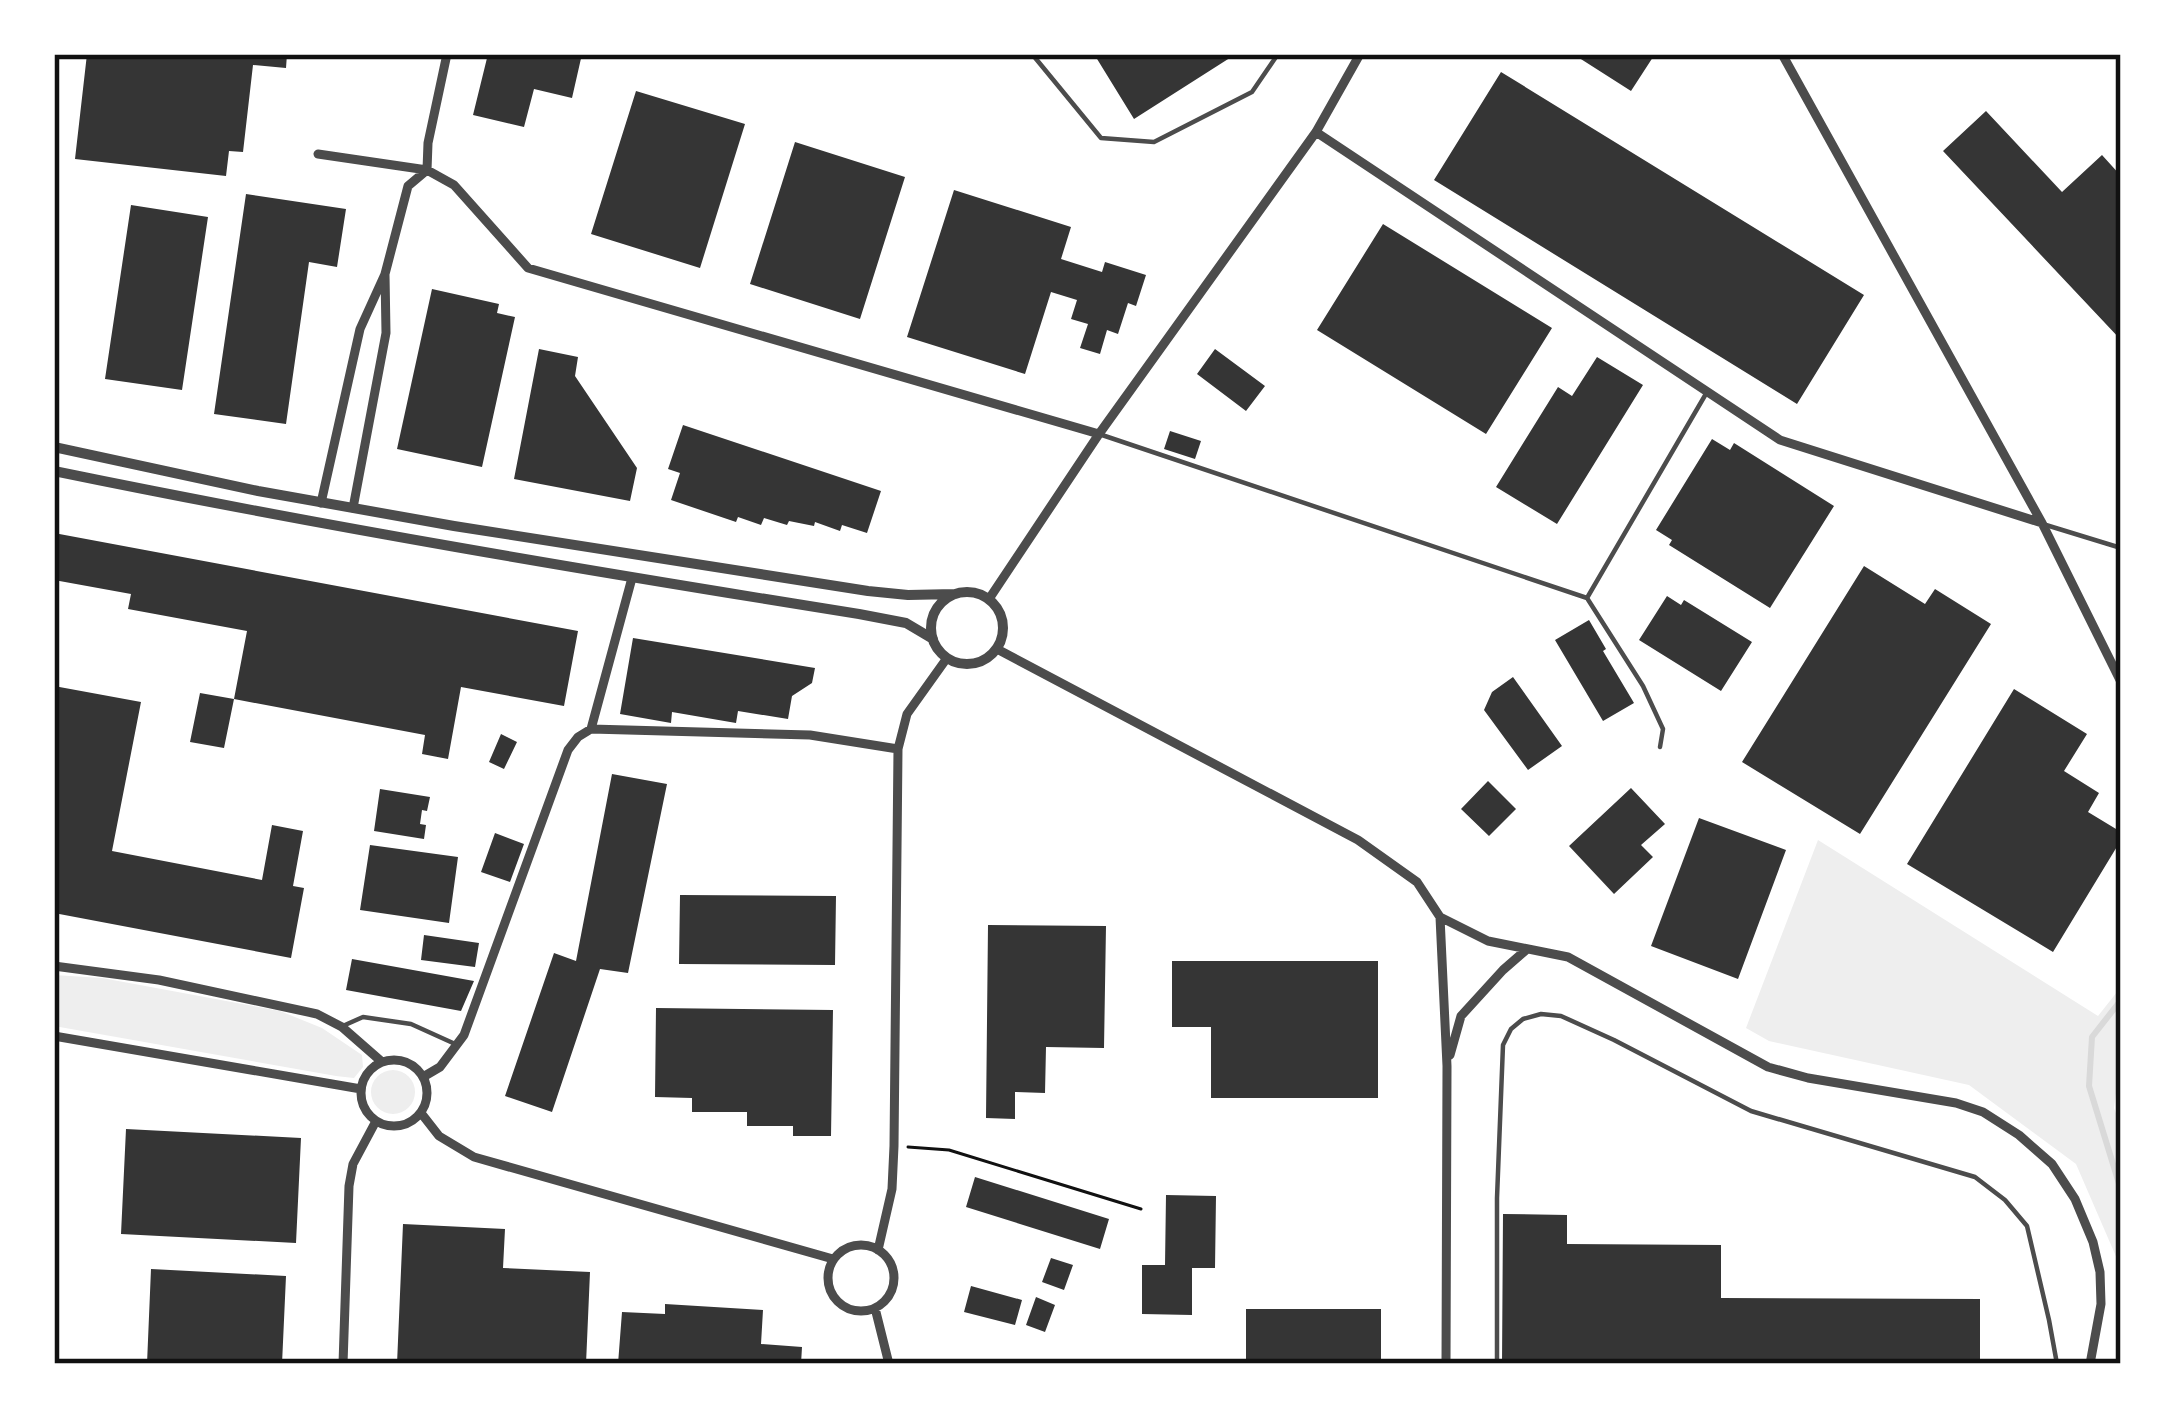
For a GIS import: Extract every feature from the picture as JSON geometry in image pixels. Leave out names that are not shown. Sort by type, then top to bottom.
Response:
[{"type":"street","points":[[321,502],[360,329],[385,274],[408,187],[427,170],[428,143],[447,54]]},
{"type":"street","points":[[989,599],[1100,434],[1316,132],[1360,54]]},
{"type":"street","points":[[1782,54],[2042,523],[2121,682]]},
{"type":"street","points":[[1316,132],[1780,440],[2042,523]]},
{"type":"street","points":[[318,154],[427,170],[454,185],[528,268],[1100,434]]},
{"type":"street","points":[[353,508],[386,333],[385,274]]},
{"type":"street","points":[[346,390],[374,395]]},
{"type":"street","points":[[54,448],[353,508],[868,591],[908,596],[979,594],[1002,617],[1002,639],[989,657],[968,664],[947,658],[932,639],[906,623],[298,520],[54,471]]},
{"type":"street","points":[[591,729],[632,578]]},
{"type":"street","points":[[932,639],[937,607],[955,594]]},
{"type":"street","points":[[997,649],[1358,840],[1417,882],[1440,917],[1487,941],[1568,957],[1768,1067],[1956,1102],[1983,1112],[2052,1164],[2075,1199],[2100,1272],[2101,1304],[2090,1364]]},
{"type":"street","points":[[878,1250],[892,1189],[894,1146],[898,748],[907,714],[947,658]]},
{"type":"street","points":[[423,1077],[440,1067],[464,1035],[568,750],[578,737],[591,729],[810,735],[898,748]]},
{"type":"street","points":[[1440,917],[1447,1066],[1446,1364]]},
{"type":"street","points":[[1447,1066],[1461,1016],[1526,950]]},
{"type":"street","points":[[54,965],[158,980],[317,1014],[342,1027],[382,1062]]},
{"type":"street","points":[[54,1036],[361,1089]]},
{"type":"street","points":[[382,1062],[410,1064],[423,1077],[427,1095],[421,1112],[405,1125],[385,1125],[364,1107],[361,1089],[368,1073],[382,1062]]},
{"type":"street","points":[[421,1112],[440,1136],[474,1157],[833,1259]]},
{"type":"street","points":[[343,1364],[350,1186],[353,1164],[376,1121]]},
{"type":"street","points":[[859,1245],[878,1250],[894,1275],[890,1294],[875,1308],[854,1311],[836,1300],[827,1280],[833,1259],[859,1245]]},
{"type":"street","points":[[875,1308],[889,1364]]},
{"type":"lane","points":[[1032,54],[1101,138],[1154,142],[1252,92],[1278,54]]},
{"type":"lane","points":[[1587,598],[1707,392]]},
{"type":"lane","points":[[1100,434],[1587,598],[1643,686],[1663,729],[1660,747]]},
{"type":"lane","points":[[2042,523],[2121,548]]},
{"type":"lane","points":[[1497,1364],[1503,1045],[1523,1019],[1541,1014],[1561,1016],[1614,1040],[1751,1111],[1975,1177],[2005,1200],[2027,1226],[2057,1364]]},
{"type":"lane","points":[[342,1027],[363,1017],[379,1019],[411,1024],[458,1045]]},
{"type":"path","points":[[894,1146],[949,1150],[1141,1209]]},
{"type":"shaded area","points":[[1818,840],[2098,1016],[2121,987],[2121,1056],[2114,1108],[2121,1127],[2121,1268],[2076,1164],[1969,1085],[1769,1041],[1746,1028]]},
{"type":"shaded area","points":[[54,975],[102,978],[280,1011],[322,1028],[362,1055],[363,1067],[354,1078],[336,1076],[54,1026]]},
{"type":"shaded area","points":[[393,1070],[409,1076],[415,1092],[409,1108],[393,1114],[377,1108],[371,1092],[377,1076]]},
{"type":"building","points":[[87,54],[287,54],[286,68],[253,65],[243,152],[229,151],[226,176],[75,159]]},
{"type":"building","points":[[488,54],[582,54],[572,98],[534,89],[524,127],[473,115]]},
{"type":"building","points":[[1094,54],[1236,54],[1134,119]]},
{"type":"building","points":[[1573,54],[1655,54],[1631,91]]},
{"type":"building","points":[[1501,72],[1864,295],[1797,404],[1434,180]]},
{"type":"building","points":[[636,91],[745,124],[700,268],[591,234]]},
{"type":"building","points":[[1986,111],[2062,192],[2102,155],[2121,176],[2121,340],[1943,151]]},
{"type":"building","points":[[795,142],[905,177],[860,319],[750,284]]},
{"type":"building","points":[[954,190],[1071,227],[1061,259],[1102,272],[1105,262],[1146,275],[1136,306],[1128,303],[1118,334],[1107,330],[1100,354],[1080,348],[1088,324],[1071,319],[1077,300],[1051,292],[1025,374],[907,337]]},
{"type":"building","points":[[246,194],[346,209],[337,267],[309,262],[286,424],[214,414]]},
{"type":"building","points":[[131,205],[208,217],[182,390],[105,379]]},
{"type":"building","points":[[1383,224],[1552,328],[1486,434],[1317,330]]},
{"type":"building","points":[[432,289],[499,304],[497,313],[515,317],[482,467],[397,449]]},
{"type":"building","points":[[539,349],[578,357],[575,376],[637,468],[630,501],[514,479]]},
{"type":"building","points":[[1215,349],[1265,386],[1246,411],[1197,374]]},
{"type":"building","points":[[1597,357],[1643,385],[1557,524],[1496,487],[1558,387],[1572,396]]},
{"type":"building","points":[[683,425],[881,491],[867,533],[842,525],[840,531],[815,522],[814,526],[789,521],[787,525],[764,518],[761,525],[738,517],[736,522],[671,500],[680,473],[668,469]]},
{"type":"building","points":[[1170,431],[1201,441],[1195,459],[1164,449]]},
{"type":"building","points":[[1712,439],[1730,450],[1734,443],[1834,506],[1770,608],[1669,545],[1672,540],[1656,530]]},
{"type":"building","points":[[54,533],[578,631],[564,706],[461,687],[448,759],[422,754],[425,735],[234,699],[247,631],[128,609],[131,594],[54,580]]},
{"type":"building","points":[[1864,566],[1925,604],[1935,589],[1991,624],[1860,834],[1742,762]]},
{"type":"building","points":[[1667,596],[1681,605],[1684,600],[1752,642],[1721,691],[1639,640]]},
{"type":"building","points":[[1589,620],[1634,703],[1603,721],[1555,640]]},
{"type":"building","points":[[633,638],[815,668],[812,683],[792,696],[788,719],[738,711],[736,723],[672,712],[671,723],[620,714]]},
{"type":"building","points":[[1513,677],[1562,746],[1528,770],[1484,710],[1492,692]]},
{"type":"building","points":[[54,686],[141,702],[112,851],[262,880],[272,825],[303,831],[293,886],[304,888],[291,958],[54,913]]},
{"type":"building","points":[[2014,689],[2087,734],[2064,771],[2099,793],[2088,812],[2121,832],[2121,840],[2053,952],[1907,864]]},
{"type":"building","points":[[200,693],[234,699],[224,748],[190,742]]},
{"type":"building","points":[[501,734],[517,742],[504,769],[489,762]]},
{"type":"building","points":[[612,774],[667,784],[628,973],[600,969],[552,1112],[505,1096],[554,953],[576,961]]},
{"type":"building","points":[[1488,781],[1516,809],[1489,836],[1461,809]]},
{"type":"building","points":[[1631,788],[1665,824],[1641,845],[1653,857],[1614,894],[1569,846]]},
{"type":"building","points":[[380,789],[430,797],[420,824],[426,825],[424,839],[374,831]]},
{"type":"building","points":[[1699,818],[1786,850],[1738,979],[1651,946]]},
{"type":"building","points":[[495,833],[524,844],[510,882],[481,872]]},
{"type":"building","points":[[370,845],[458,857],[449,923],[360,910]]},
{"type":"building","points":[[680,895],[836,896],[835,965],[679,964]]},
{"type":"building","points":[[988,925],[1106,926],[1104,1048],[1046,1047],[1045,1093],[1015,1092],[1015,1119],[986,1118]]},
{"type":"building","points":[[424,935],[479,943],[475,967],[421,960]]},
{"type":"building","points":[[352,959],[474,981],[461,1011],[346,990]]},
{"type":"building","points":[[1172,961],[1378,961],[1378,1098],[1211,1098],[1211,1027],[1172,1027]]},
{"type":"building","points":[[656,1008],[833,1010],[831,1136],[793,1136],[793,1126],[747,1126],[747,1112],[692,1112],[692,1098],[655,1097]]},
{"type":"building","points":[[126,1129],[301,1138],[296,1243],[121,1234]]},
{"type":"building","points":[[975,1177],[1109,1219],[1100,1249],[966,1207]]},
{"type":"building","points":[[1166,1195],[1216,1196],[1215,1268],[1192,1268],[1192,1315],[1142,1314],[1142,1265],[1165,1265]]},
{"type":"building","points":[[1503,1214],[1567,1215],[1567,1244],[1721,1245],[1721,1298],[1980,1299],[1980,1364],[1502,1364]]},
{"type":"building","points":[[403,1224],[505,1229],[503,1268],[590,1272],[586,1364],[397,1364]]},
{"type":"building","points":[[1051,1258],[1073,1265],[1064,1290],[1042,1282]]},
{"type":"building","points":[[151,1269],[286,1276],[282,1364],[147,1364]]},
{"type":"building","points":[[971,1286],[1022,1300],[1015,1325],[964,1312]]},
{"type":"building","points":[[1036,1297],[1055,1305],[1045,1332],[1026,1325]]},
{"type":"building","points":[[665,1304],[763,1310],[761,1344],[802,1347],[801,1364],[618,1364],[622,1312],[665,1314]]},
{"type":"building","points":[[1246,1309],[1381,1309],[1381,1364],[1246,1364]]},
{"type":"waterway","points":[[2121,1000],[2092,1037],[2089,1086],[2121,1190]]}]
